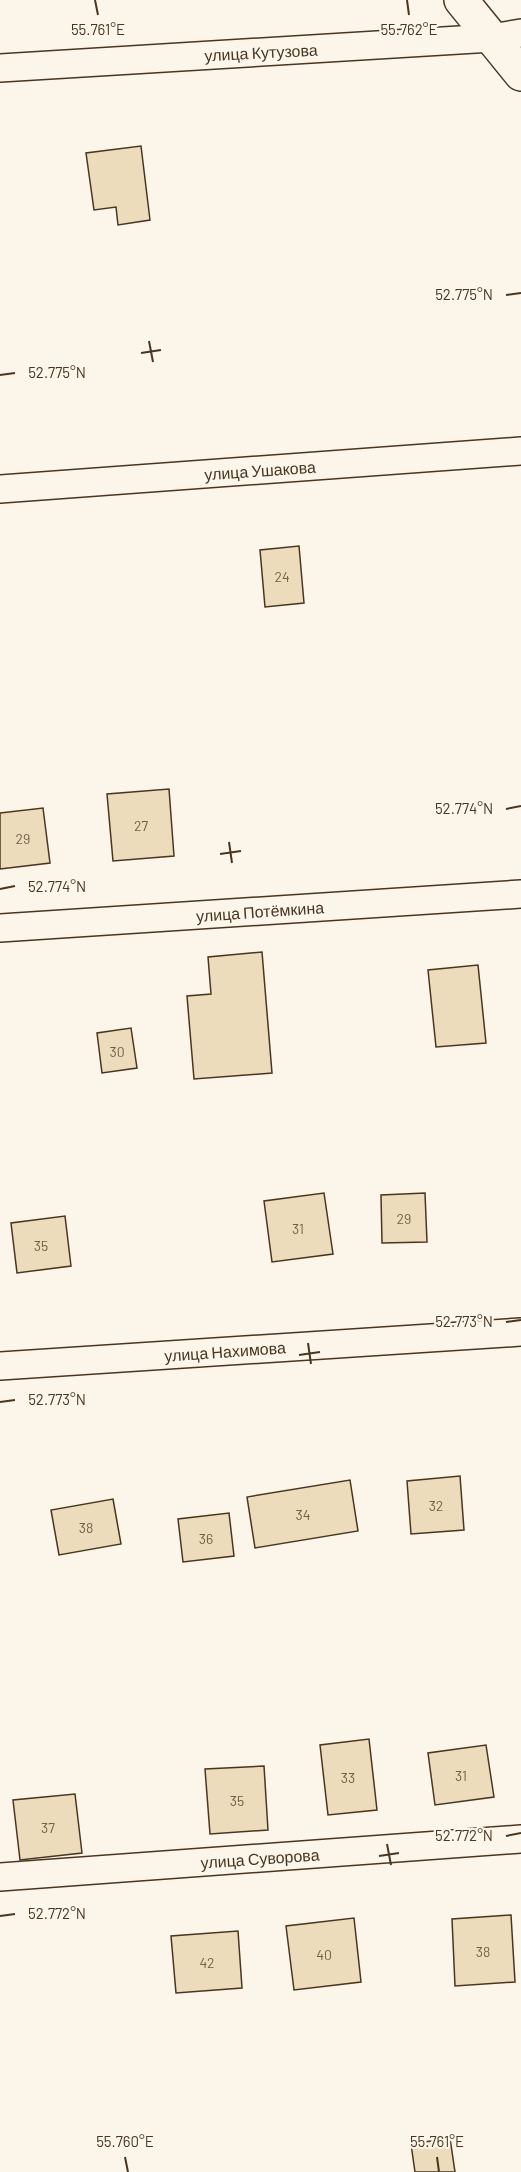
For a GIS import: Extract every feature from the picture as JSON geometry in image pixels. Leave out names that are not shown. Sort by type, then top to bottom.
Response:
[{"type":"street","points":[[461,0],[506,35],[521,74]]},
{"type":"street","name":"улица Кутузова","points":[[0,68],[506,35]]},
{"type":"street","name":"улица Ушакова","points":[[0,489],[521,451]]},
{"type":"street","name":"улица Потёмкина","points":[[0,928],[521,894]]},
{"type":"street","name":"улица Нахимова","points":[[0,1366],[521,1332]]},
{"type":"street","name":"улица Суворова","points":[[0,1877],[521,1839]]},
{"type":"building","points":[[141,146],[150,220],[118,225],[116,207],[94,210],[86,153]]},
{"type":"building","points":[[299,546],[304,603],[265,607],[260,550]]},
{"type":"building","points":[[169,789],[174,856],[113,861],[107,794]]},
{"type":"building","points":[[43,808],[50,863],[0,869],[0,813]]},
{"type":"building","points":[[262,952],[272,1073],[194,1079],[187,996],[211,994],[208,957]]},
{"type":"building","points":[[478,965],[486,1043],[436,1047],[428,970]]},
{"type":"building","points":[[131,1028],[137,1068],[102,1073],[97,1033]]},
{"type":"building","points":[[324,1193],[333,1254],[272,1262],[264,1201]]},
{"type":"building","points":[[425,1193],[427,1242],[382,1243],[381,1195]]},
{"type":"building","points":[[65,1216],[71,1266],[17,1273],[11,1223]]},
{"type":"building","points":[[460,1476],[464,1530],[411,1534],[407,1481]]},
{"type":"building","points":[[350,1480],[358,1531],[255,1548],[247,1497]]},
{"type":"building","points":[[113,1499],[121,1544],[59,1555],[51,1510]]},
{"type":"building","points":[[229,1513],[234,1556],[183,1562],[178,1519]]},
{"type":"building","points":[[369,1739],[377,1810],[328,1815],[320,1745]]},
{"type":"building","points":[[486,1745],[494,1797],[435,1805],[428,1753]]},
{"type":"building","points":[[264,1766],[268,1830],[210,1834],[205,1769]]},
{"type":"building","points":[[75,1794],[82,1853],[20,1860],[13,1800]]},
{"type":"building","points":[[511,1915],[515,1982],[455,1986],[452,1919]]},
{"type":"building","points":[[354,1918],[361,1982],[294,1990],[286,1926]]},
{"type":"building","points":[[238,1931],[242,1988],[176,1993],[171,1936]]},
{"type":"building","points":[[450,2138],[455,2172],[415,2172],[411,2144]]}]
